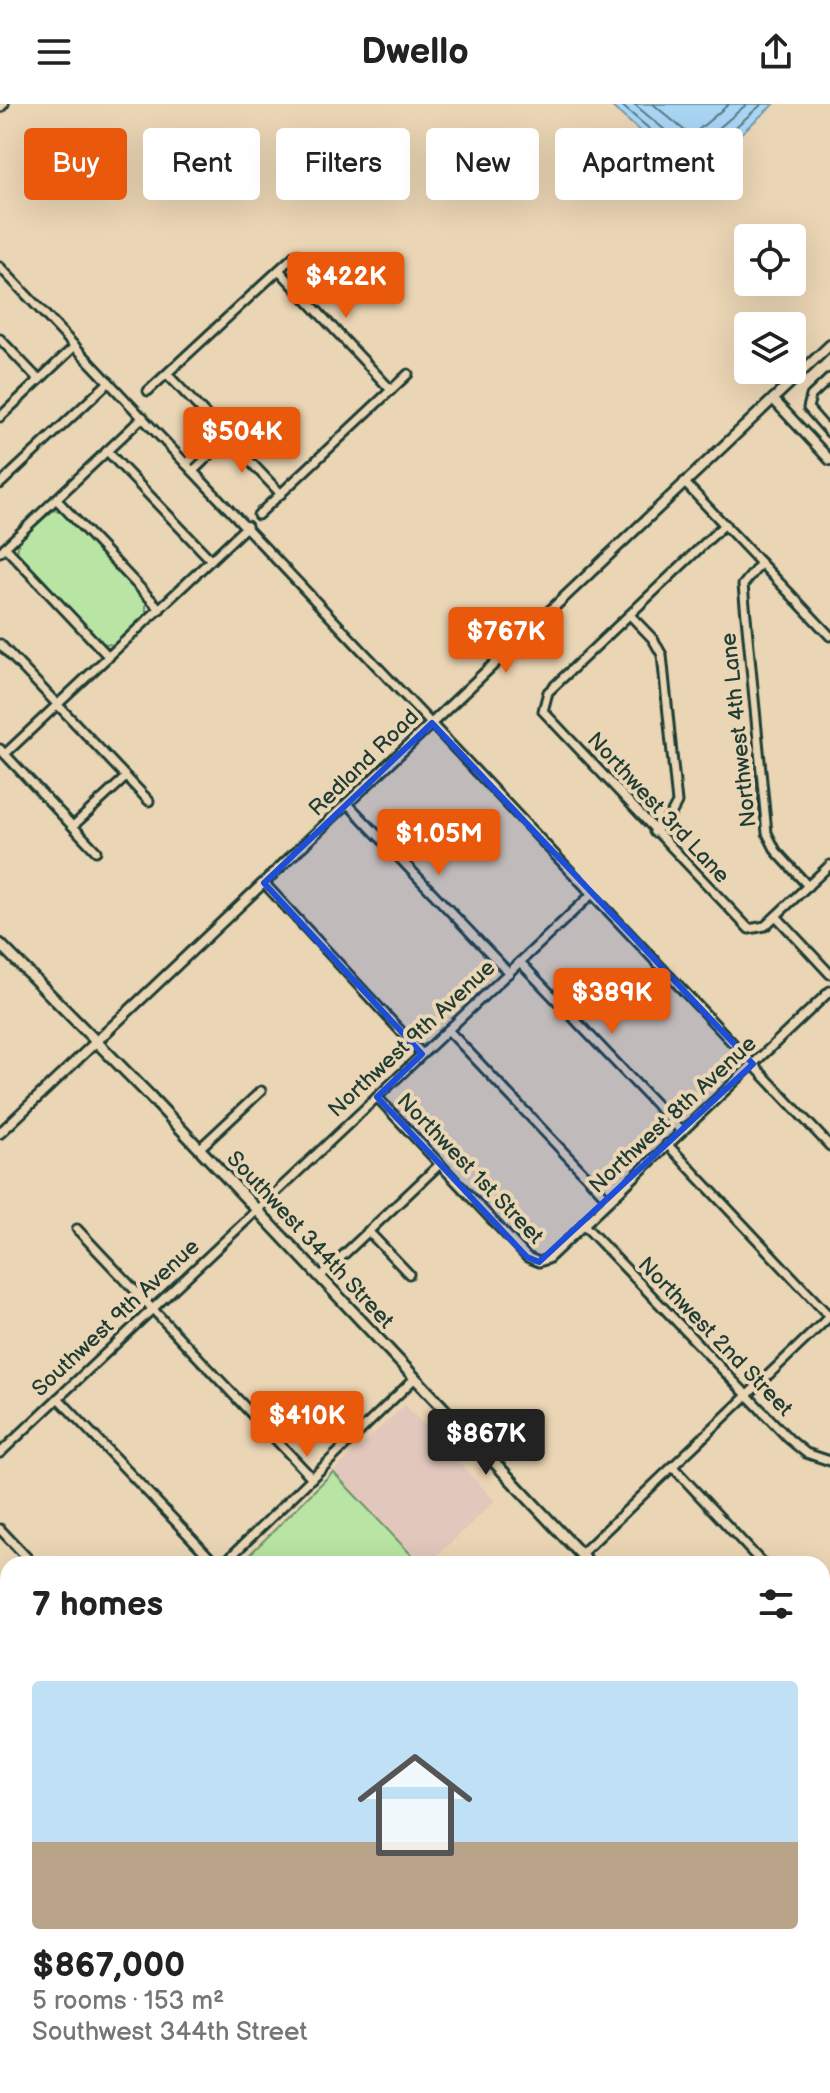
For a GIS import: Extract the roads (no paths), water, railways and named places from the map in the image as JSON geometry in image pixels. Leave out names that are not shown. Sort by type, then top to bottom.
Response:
[{"type":"main road","name":"Southwest 344th Street","points":[[0,944],[199,1149],[581,1554]]},
{"type":"street","points":[[148,391],[296,254]]},
{"type":"street","points":[[0,267],[830,1146]]},
{"type":"street","points":[[279,270],[391,390]]},
{"type":"street","points":[[0,339],[39,380]]},
{"type":"street","name":"Redland Road","points":[[0,1133],[830,345]]},
{"type":"street","points":[[0,417],[75,346]]},
{"type":"street","points":[[167,374],[281,494]]},
{"type":"street","points":[[258,515],[408,374]]},
{"type":"street","points":[[830,378],[811,396],[808,408],[830,433]]},
{"type":"street","points":[[0,484],[109,382]]},
{"type":"street","points":[[773,399],[830,460]]},
{"type":"street","points":[[109,657],[3,550],[143,417]]},
{"type":"street","points":[[186,464],[215,437],[225,435]]},
{"type":"street","points":[[193,471],[221,444],[225,435]]},
{"type":"street","points":[[107,451],[211,560]]},
{"type":"street","points":[[684,482],[830,636]]},
{"type":"street","points":[[56,499],[160,609]]},
{"type":"street","points":[[654,832],[670,816],[677,803],[662,655],[653,639],[630,615],[725,524]]},
{"type":"street","points":[[96,851],[2,752],[57,705],[247,526]]},
{"type":"street","name":"Northwest 4th Lane","points":[[761,563],[743,585],[768,842],[808,886]]},
{"type":"street","name":"Northwest 3rd Lane","points":[[630,615],[548,692],[543,706],[546,716],[741,923],[753,930],[765,926],[776,916]]},
{"type":"street","points":[[0,644],[149,801]]},
{"type":"street","points":[[73,826],[126,777]]},
{"type":"street","points":[[347,803],[509,973]]},
{"type":"street","points":[[830,865],[776,916],[830,974]]},
{"type":"street","points":[[264,883],[422,1054]]},
{"type":"street","name":"Northwest 9th Avenue","points":[[259,1212],[592,894]]},
{"type":"street","points":[[520,962],[681,1131]]},
{"type":"street","name":"Northwest 8th Avenue","points":[[539,1262],[830,991]]},
{"type":"street","points":[[448,1030],[609,1200]]},
{"type":"street","points":[[199,1149],[261,1091]]},
{"type":"street","name":"Northwest 1st Street","points":[[377,1097],[527,1257],[539,1262]]},
{"type":"street","points":[[581,1554],[830,1317],[667,1144]]},
{"type":"street","points":[[320,1277],[440,1164]]},
{"type":"street","name":"Southwest 9th Avenue","points":[[0,1453],[152,1308],[259,1212]]},
{"type":"street","name":"Northwest 2nd Street","points":[[583,1224],[796,1446],[830,1461]]},
{"type":"street","points":[[77,1229],[312,1478]]},
{"type":"street","points":[[368,1231],[409,1274]]},
{"type":"street","points":[[231,1556],[415,1378]]},
{"type":"street","points":[[58,1398],[208,1556]]},
{"type":"street","points":[[673,1467],[756,1556]]},
{"type":"street","points":[[0,1529],[25,1556]]},
{"type":"water","points":[[609,104],[774,104],[743,132],[743,128],[636,128]]}]
